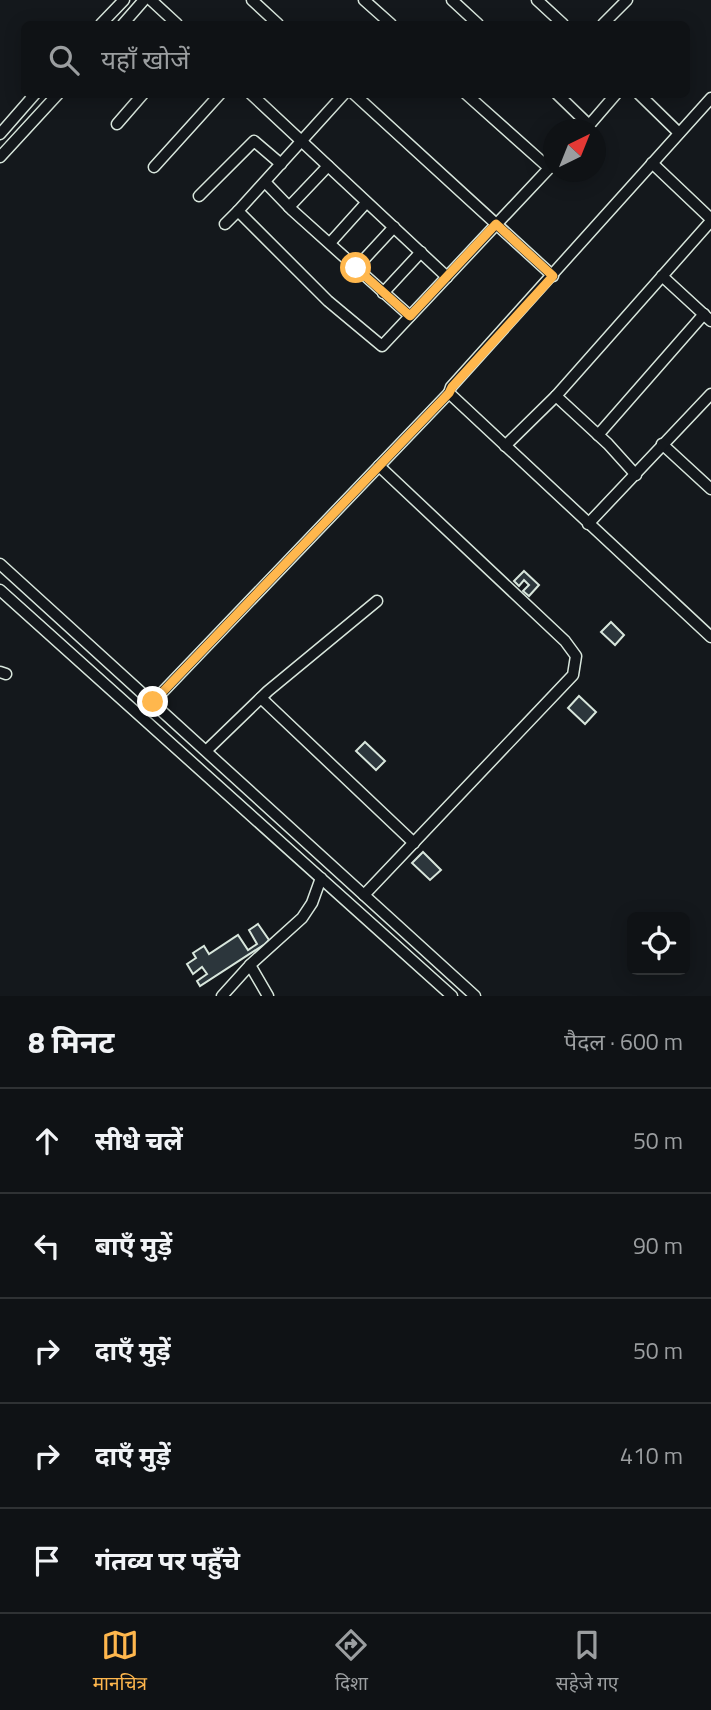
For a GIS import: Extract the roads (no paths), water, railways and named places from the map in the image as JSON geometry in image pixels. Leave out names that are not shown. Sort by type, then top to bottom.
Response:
[{"type":"street","points":[[104,21],[124,0]]},
{"type":"street","points":[[126,21],[144,0]]},
{"type":"street","points":[[151,0],[174,21]]},
{"type":"street","points":[[252,0],[275,21]]},
{"type":"street","points":[[364,0],[388,21]]},
{"type":"street","points":[[452,0],[475,21]]},
{"type":"street","points":[[606,21],[627,0]]},
{"type":"street","points":[[544,2],[561,21]]},
{"type":"street","points":[[0,134],[32,98]]},
{"type":"street","points":[[0,157],[54,98]]},
{"type":"street","points":[[117,124],[140,98]]},
{"type":"street","points":[[154,167],[216,98]]},
{"type":"street","points":[[255,98],[447,277]]},
{"type":"street","points":[[225,224],[340,98]]},
{"type":"street","points":[[358,98],[553,276]]},
{"type":"street","points":[[471,98],[543,158]]},
{"type":"street","points":[[561,98],[580,119]]},
{"type":"street","points":[[594,119],[612,98]]},
{"type":"street","points":[[643,98],[679,133]]},
{"type":"street","points":[[153,702],[449,393],[711,98]]},
{"type":"street","points":[[199,197],[254,141],[281,164]]},
{"type":"street","points":[[505,446],[556,396],[711,220],[652,163]]},
{"type":"street","points":[[289,207],[328,166]]},
{"type":"street","points":[[238,211],[328,301],[382,346],[543,174]]},
{"type":"street","points":[[265,182],[410,316]]},
{"type":"street","points":[[330,243],[366,203]]},
{"type":"street","points":[[356,268],[394,227]]},
{"type":"street","points":[[383,293],[421,252]]},
{"type":"street","points":[[598,435],[708,317],[662,276]]},
{"type":"street","points":[[449,393],[711,637]]},
{"type":"street","points":[[588,524],[711,394]]},
{"type":"street","points":[[556,396],[636,475]]},
{"type":"street","points":[[662,444],[707,486],[711,473]]},
{"type":"street","points":[[364,895],[573,675],[576,656],[565,641],[379,466]]},
{"type":"street","points":[[0,564],[475,996]]},
{"type":"street","points":[[0,590],[452,996]]},
{"type":"street","points":[[206,750],[261,698],[377,601]]},
{"type":"street","points":[[261,698],[414,842]]},
{"type":"street","points":[[222,996],[250,965],[302,918],[312,903],[321,878]]},
{"type":"street","points":[[250,965],[268,996]]}]
